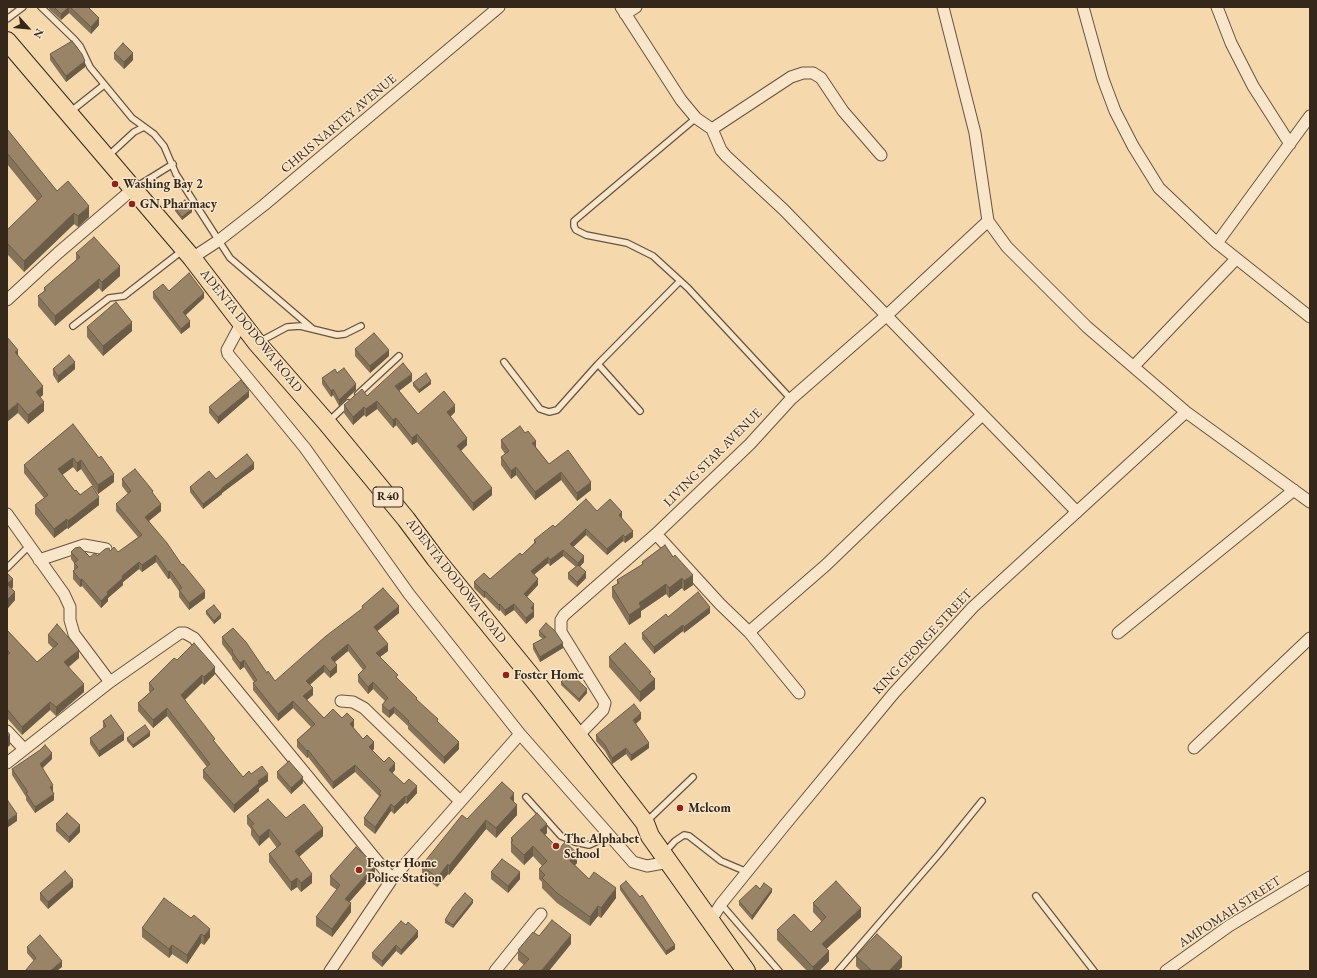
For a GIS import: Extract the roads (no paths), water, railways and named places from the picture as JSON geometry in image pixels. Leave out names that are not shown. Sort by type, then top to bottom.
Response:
[{"type":"main road","name":"ADENTA DODOWA ROAD","points":[[7,41],[134,188],[188,253],[257,343],[327,423],[406,519],[435,558],[578,736],[645,823],[650,836],[746,971]]},
{"type":"street","name":"CHRIS NARTEY AVENUE","points":[[188,253],[218,241],[270,200],[499,7]]},
{"type":"street","points":[[636,7],[623,10],[681,100],[696,118],[712,129],[721,150],[726,156],[784,210],[1077,512]]},
{"type":"street","points":[[943,7],[975,133],[988,220],[1007,246],[1087,327],[1186,412],[1310,502]]},
{"type":"street","points":[[1083,7],[1103,79],[1115,111],[1133,146],[1159,188],[1236,259],[1310,317]]},
{"type":"street","points":[[1217,7],[1231,43],[1253,86],[1290,144]]},
{"type":"street","points":[[712,129],[790,77],[803,73],[812,73],[821,78],[843,111],[881,155]]},
{"type":"street","points":[[1218,243],[1310,116]]},
{"type":"street","points":[[7,300],[58,253],[134,188]]},
{"type":"street","name":"LIVING STAR AVENUE","points":[[578,736],[603,710],[605,703],[562,632],[561,620],[564,615],[656,534],[750,444],[791,399],[886,316],[988,220]]},
{"type":"street","points":[[1134,366],[1236,259]]},
{"type":"street","points":[[242,322],[227,350],[228,354],[305,448],[409,594],[520,734],[633,862],[647,866],[666,858]]},
{"type":"street","name":"KING GEORGE STREET","points":[[710,920],[721,904],[894,693],[973,607],[1186,412]]},
{"type":"street","points":[[749,632],[826,565],[982,415]]},
{"type":"street","points":[[1118,633],[1294,490]]},
{"type":"street","points":[[7,514],[64,594],[70,607],[70,620],[74,634],[110,682]]},
{"type":"street","points":[[656,534],[720,604],[749,632],[799,693]]},
{"type":"street","points":[[39,560],[84,545],[106,549]]},
{"type":"street","points":[[7,763],[110,682],[180,633],[185,633],[194,638],[392,879]]},
{"type":"street","points":[[1194,748],[1310,638]]},
{"type":"street","points":[[342,701],[353,702],[364,708],[460,801]]},
{"type":"street","points":[[7,731],[24,749]]},
{"type":"street","points":[[330,971],[392,879],[520,734]]},
{"type":"street","name":"AMPOMAH STREET","points":[[1166,971],[1229,926],[1310,878]]},
{"type":"street","points":[[495,971],[541,914]]},
{"type":"lane","points":[[7,19],[23,7]]},
{"type":"lane","points":[[41,7],[80,46],[90,67],[132,118],[154,134],[164,146],[176,174],[230,258],[312,329]]},
{"type":"lane","points":[[69,113],[104,85]]},
{"type":"lane","points":[[696,118],[574,221],[576,230],[586,236],[627,243],[653,256],[688,288],[791,399]]},
{"type":"lane","points":[[107,157],[134,132],[144,127]]},
{"type":"lane","points":[[134,188],[173,164]]},
{"type":"lane","points":[[72,326],[109,298],[124,296],[188,253]]},
{"type":"lane","points":[[504,362],[540,409],[549,412],[557,410],[598,364],[680,281]]},
{"type":"lane","points":[[257,343],[287,328],[300,326],[337,335],[345,334],[361,326]]},
{"type":"lane","points":[[327,423],[399,356]]},
{"type":"lane","points":[[598,364],[640,411]]},
{"type":"lane","points":[[7,568],[29,546]]},
{"type":"lane","points":[[645,823],[693,777]]},
{"type":"lane","points":[[526,797],[561,836],[575,842],[589,845],[609,836]]},
{"type":"lane","points":[[838,971],[939,854],[982,801]]},
{"type":"lane","points":[[666,858],[675,841],[684,835],[689,836],[721,861],[747,872]]},
{"type":"lane","points":[[1036,896],[1094,971]]},
{"type":"lane","points":[[721,904],[779,971]]},
{"type":"place","name":"Washing Bay 2","points":[[115,184]]},
{"type":"place","name":"GN Pharmacy","points":[[132,204]]},
{"type":"place","name":"Foster Home","points":[[506,675]]},
{"type":"place","name":"Melcom","points":[[680,808]]},
{"type":"place","name":"The Alphabet School","points":[[556,846]]},
{"type":"place","name":"Foster Home Police Station","points":[[359,870]]}]
